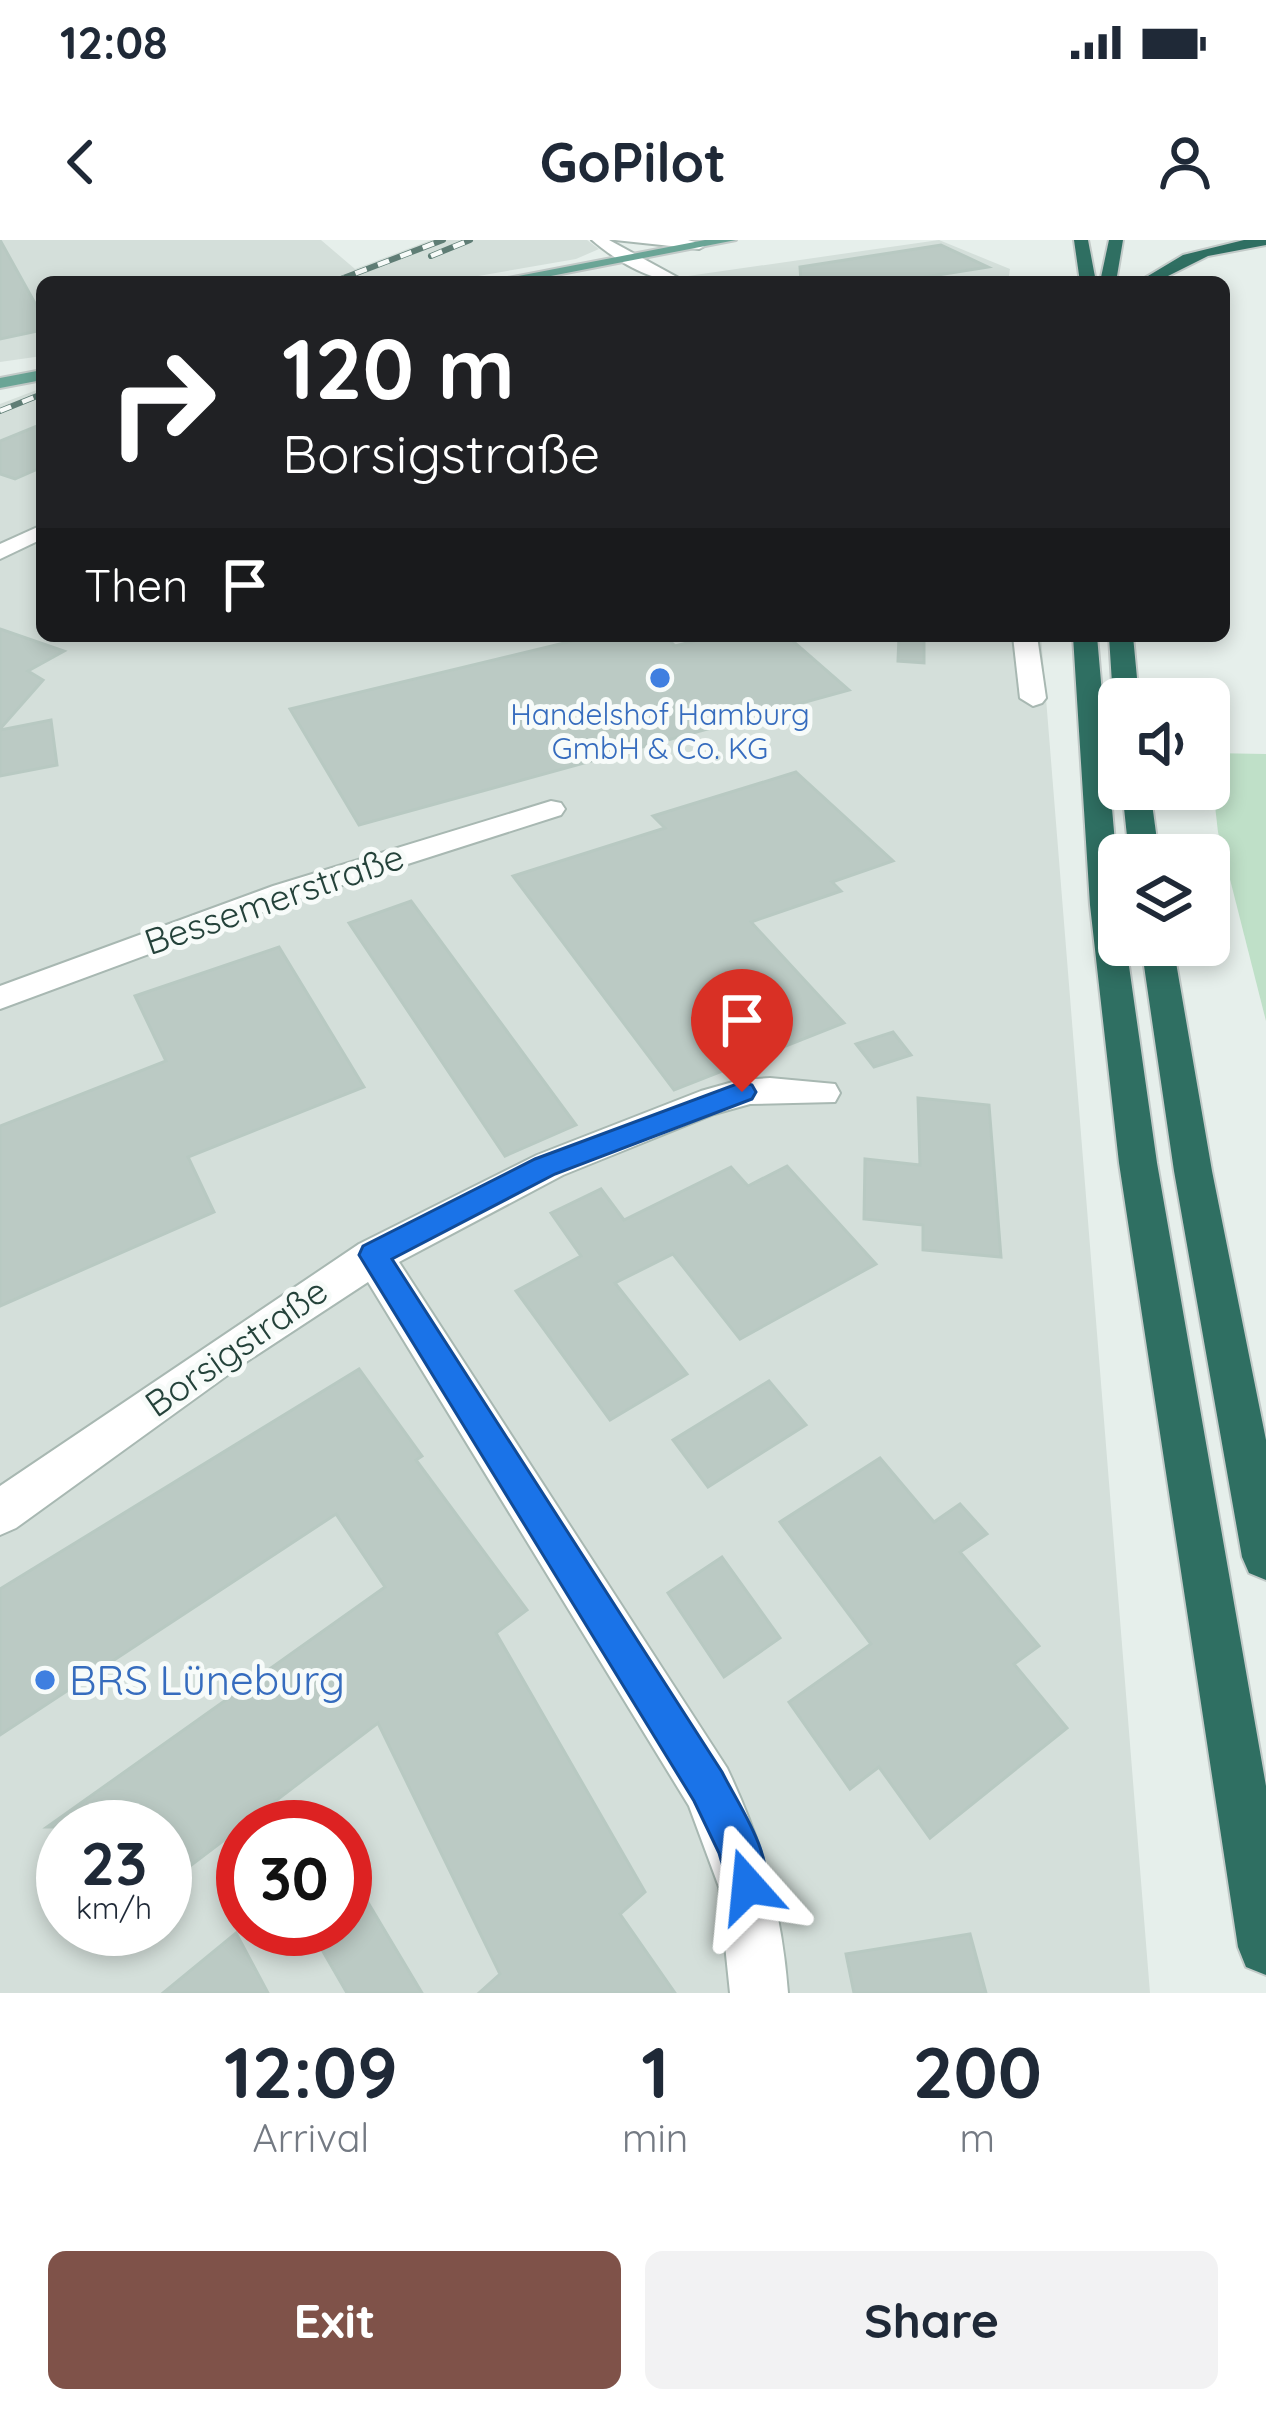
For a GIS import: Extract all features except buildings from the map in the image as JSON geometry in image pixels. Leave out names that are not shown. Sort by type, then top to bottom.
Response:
[{"type":"highway","points":[[1081,240],[1087,276]]},
{"type":"highway","points":[[1109,276],[1116,240]]},
{"type":"highway","points":[[1155,276],[1203,252],[1266,241]]},
{"type":"highway","points":[[1131,276],[1133,264]]},
{"type":"highway","points":[[1085,642],[1105,904],[1138,1163],[1266,1948]]},
{"type":"highway","points":[[1121,642],[1124,678]]},
{"type":"highway","points":[[1160,966],[1193,1171],[1266,1557]]},
{"type":"main road","points":[[528,276],[639,261],[729,240]]},
{"type":"main road","points":[[0,383],[36,376]]},
{"type":"street","points":[[599,240],[667,276]]},
{"type":"street","points":[[619,240],[639,261]]},
{"type":"street","points":[[619,240],[699,245]]},
{"type":"street","points":[[562,270],[639,261]]},
{"type":"street","points":[[0,552],[36,534]]},
{"type":"street","points":[[1026,642],[1033,698]]},
{"type":"street","name":"Bessemerstraße","points":[[0,998],[284,892],[551,809]]},
{"type":"street","name":"Borsigstraße","points":[[0,1514],[269,1322],[374,1255],[503,1185],[742,1092],[822,1093]]},
{"type":"street","points":[[374,1255],[708,1786],[739,1849],[756,1924],[759,1993]]},
{"type":"shaded area","points":[[0,240],[321,240],[355,269],[431,240],[587,240],[599,249],[576,259],[478,276],[36,276],[36,357],[0,362]]},
{"type":"shaded area","points":[[939,240],[1010,269],[1009,276],[688,276]]},
{"type":"shaded area","points":[[36,390],[36,642],[1041,642],[1150,1993],[0,1993],[0,404]]},
{"type":"green space","points":[[1230,753],[1266,754],[1266,1021],[1230,879],[1230,834],[1218,832],[1215,810],[1230,810]]},
{"type":"railway","points":[[349,276],[443,240]]},
{"type":"railway","points":[[431,256],[470,240]]},
{"type":"railway","points":[[0,411],[36,396]]},
{"type":"place","name":"Handelshof Hamburg GmbH & Co. KG","points":[[660,678]]},
{"type":"place","name":"BRS Lüneburg","points":[[45,1680]]},
{"type":"route","points":[[742,1092],[588,1148],[503,1185],[374,1255],[708,1786],[739,1849],[748,1886]]}]
